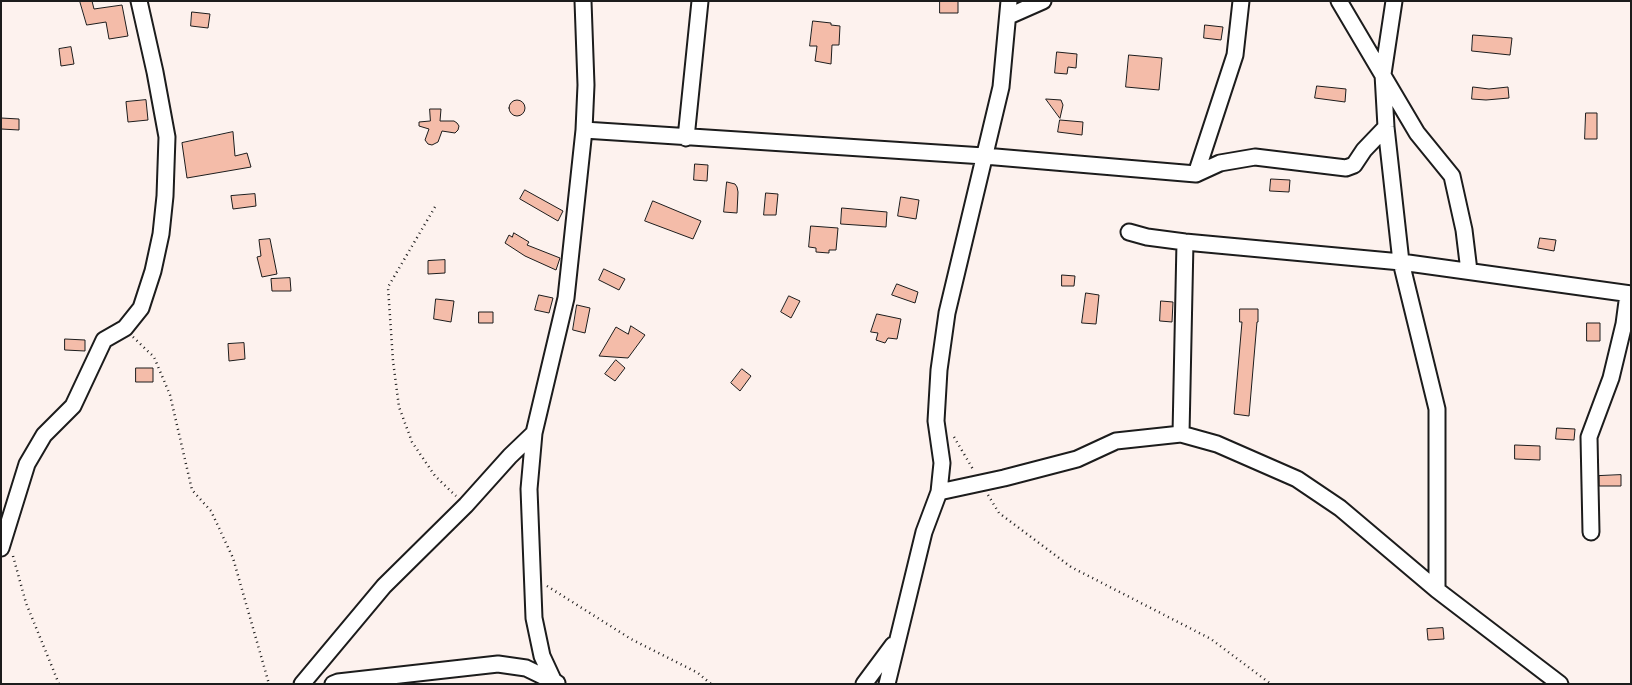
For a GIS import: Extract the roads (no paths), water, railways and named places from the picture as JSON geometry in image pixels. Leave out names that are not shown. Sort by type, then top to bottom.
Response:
[{"type":"street","points":[[1,548],[27,464],[44,435],[73,406],[104,340],[124,328],[141,308],[153,270],[161,234],[165,196],[167,136],[155,72],[138,1]]},
{"type":"street","points":[[555,683],[542,656],[534,618],[529,489],[534,434],[566,298],[584,130],[586,85],[583,1]]},
{"type":"street","points":[[686,138],[700,1]]},
{"type":"street","points":[[887,684],[924,532],[939,492],[942,464],[936,421],[939,370],[947,313],[1001,87],[1009,9],[1043,1]]},
{"type":"street","points":[[1196,174],[1234,55],[1241,1]]},
{"type":"street","points":[[1339,1],[1417,133],[1452,176],[1464,230],[1470,271]]},
{"type":"street","points":[[1394,1],[1383,74],[1386,127],[1401,262],[1437,409],[1437,590]]},
{"type":"street","points":[[584,130],[984,156],[1196,174],[1220,163],[1256,157],[1346,168],[1354,164],[1364,150],[1386,127]]},
{"type":"street","points":[[1129,232],[1147,237],[1186,242],[1401,262],[1630,294],[1611,378],[1589,437],[1591,532]]},
{"type":"street","points":[[1181,434],[1186,242]]},
{"type":"street","points":[[302,684],[384,586],[466,505],[510,456],[534,434]]},
{"type":"street","points":[[939,492],[1077,459],[1116,441],[1181,434],[1217,444],[1297,479],[1340,508],[1437,590],[1554,677],[1560,684]]},
{"type":"street","points":[[864,684],[897,638]]},
{"type":"street","points":[[333,684],[498,664],[526,668],[555,683]]}]
